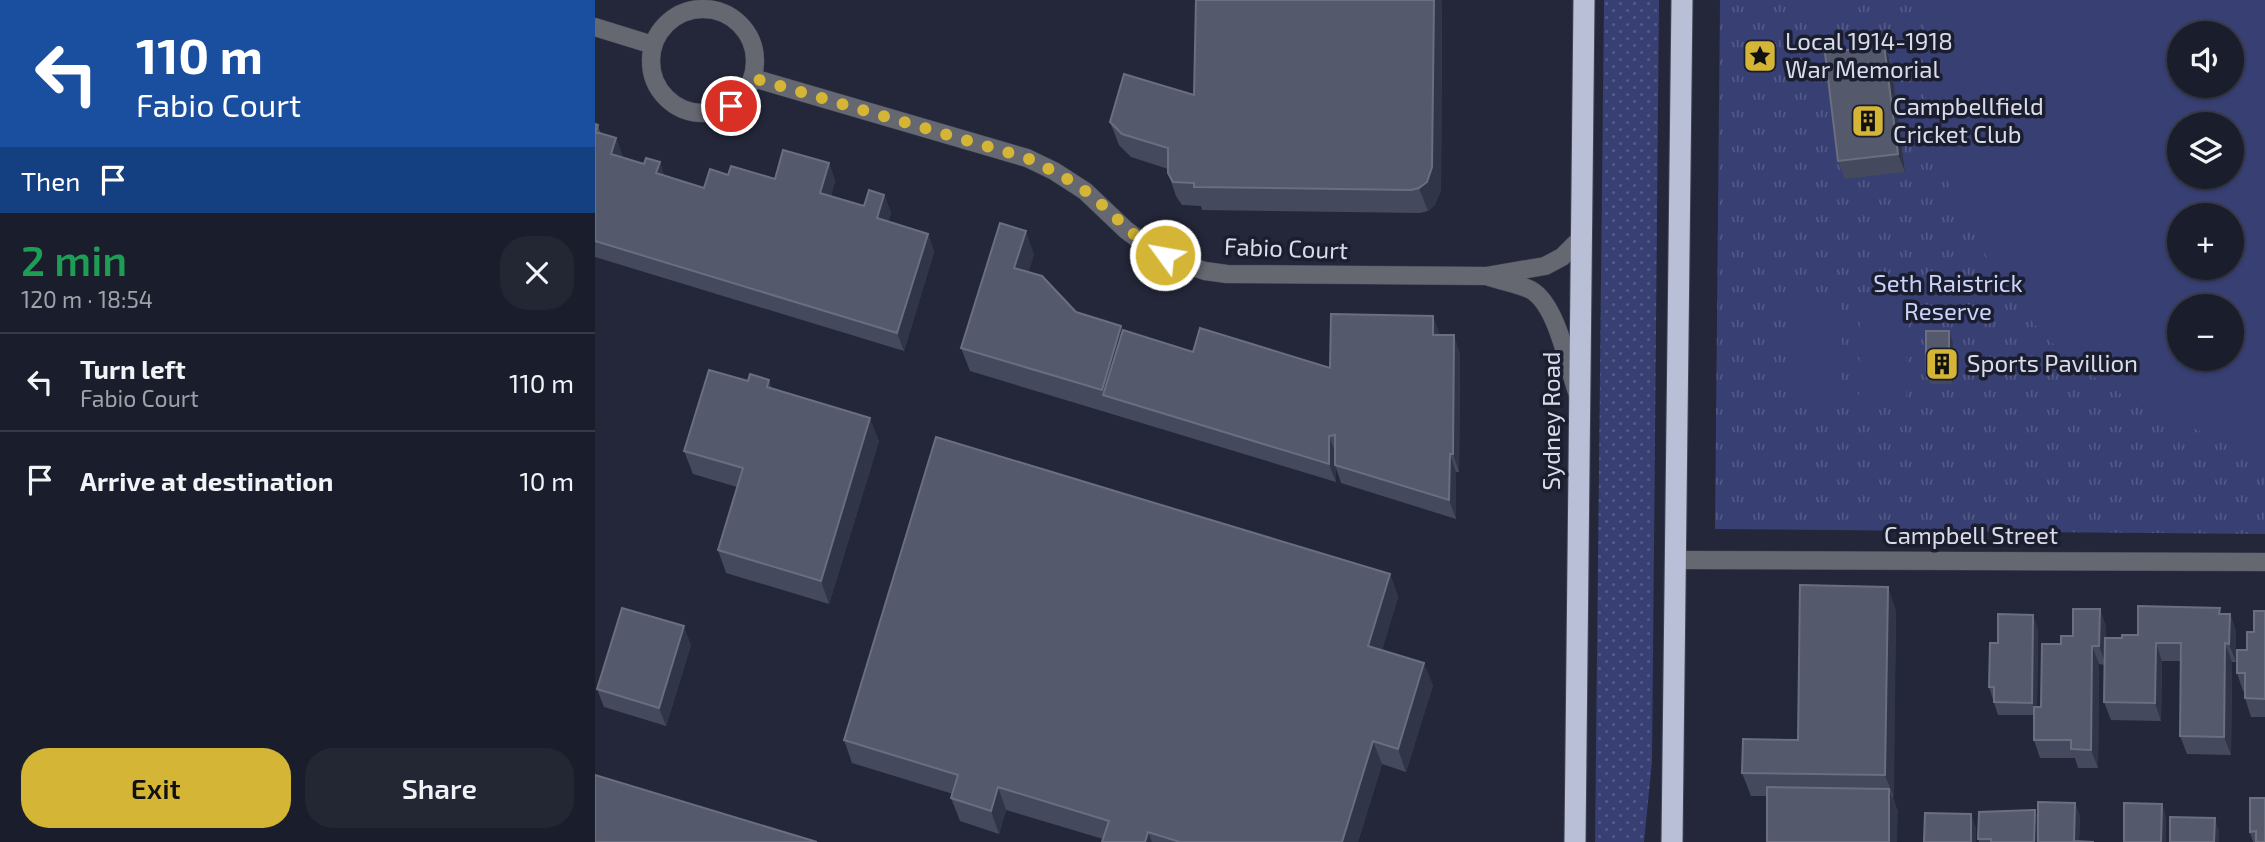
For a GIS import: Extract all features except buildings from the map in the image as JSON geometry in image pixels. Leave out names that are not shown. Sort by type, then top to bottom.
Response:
[{"type":"highway","name":"Sydney Road","points":[[1575,842],[1584,0]]},
{"type":"highway","points":[[1672,842],[1682,0]]},
{"type":"street","points":[[703,8],[720,11],[735,19],[750,38],[756,62],[753,78],[745,94],[731,106],[714,113],[695,113],[678,107],[664,96],[654,81],[650,63],[653,45],[660,30],[672,18],[703,8]]},
{"type":"street","points":[[595,27],[653,45]]},
{"type":"street","name":"Fabio Court","points":[[753,78],[1027,158],[1086,191],[1126,230],[1149,247],[1205,271],[1260,276],[1486,276],[1545,266],[1562,257],[1580,239]]},
{"type":"street","name":"Fabio Court","points":[[1486,276],[1528,289],[1542,299],[1551,314],[1579,398]]},
{"type":"street","name":"Campbell Street","points":[[1676,560],[2265,562]]},
{"type":"green space","points":[[1604,0],[1659,0],[1652,762],[1644,842],[1595,842]]},
{"type":"green space","name":"Seth Raistrick Reserve","points":[[1720,0],[2265,0],[2265,534],[1715,529]]},
{"type":"green space","points":[[1811,0],[1858,0],[1859,21],[1812,24]]},
{"type":"green space","points":[[1932,0],[2265,0],[2265,455],[2215,437],[2119,393],[2075,363],[2024,312],[1973,232],[1934,147],[1923,64],[1927,18]]},
{"type":"green space","points":[[1795,296],[1841,296],[1840,398],[1794,397]]},
{"type":"green space","points":[[1860,297],[1907,297],[1906,399],[1859,398]]},
{"type":"place","name":"Local 1914-1918 War Memorial","points":[[1760,56]]},
{"type":"place","name":"Campbellfield Cricket Club","points":[[1868,121]]},
{"type":"place","name":"Sports Pavillion","points":[[1942,364]]},
{"type":"route","points":[[731,106],[745,94],[753,78],[1027,158],[1086,191],[1126,230],[1165,255]]}]
